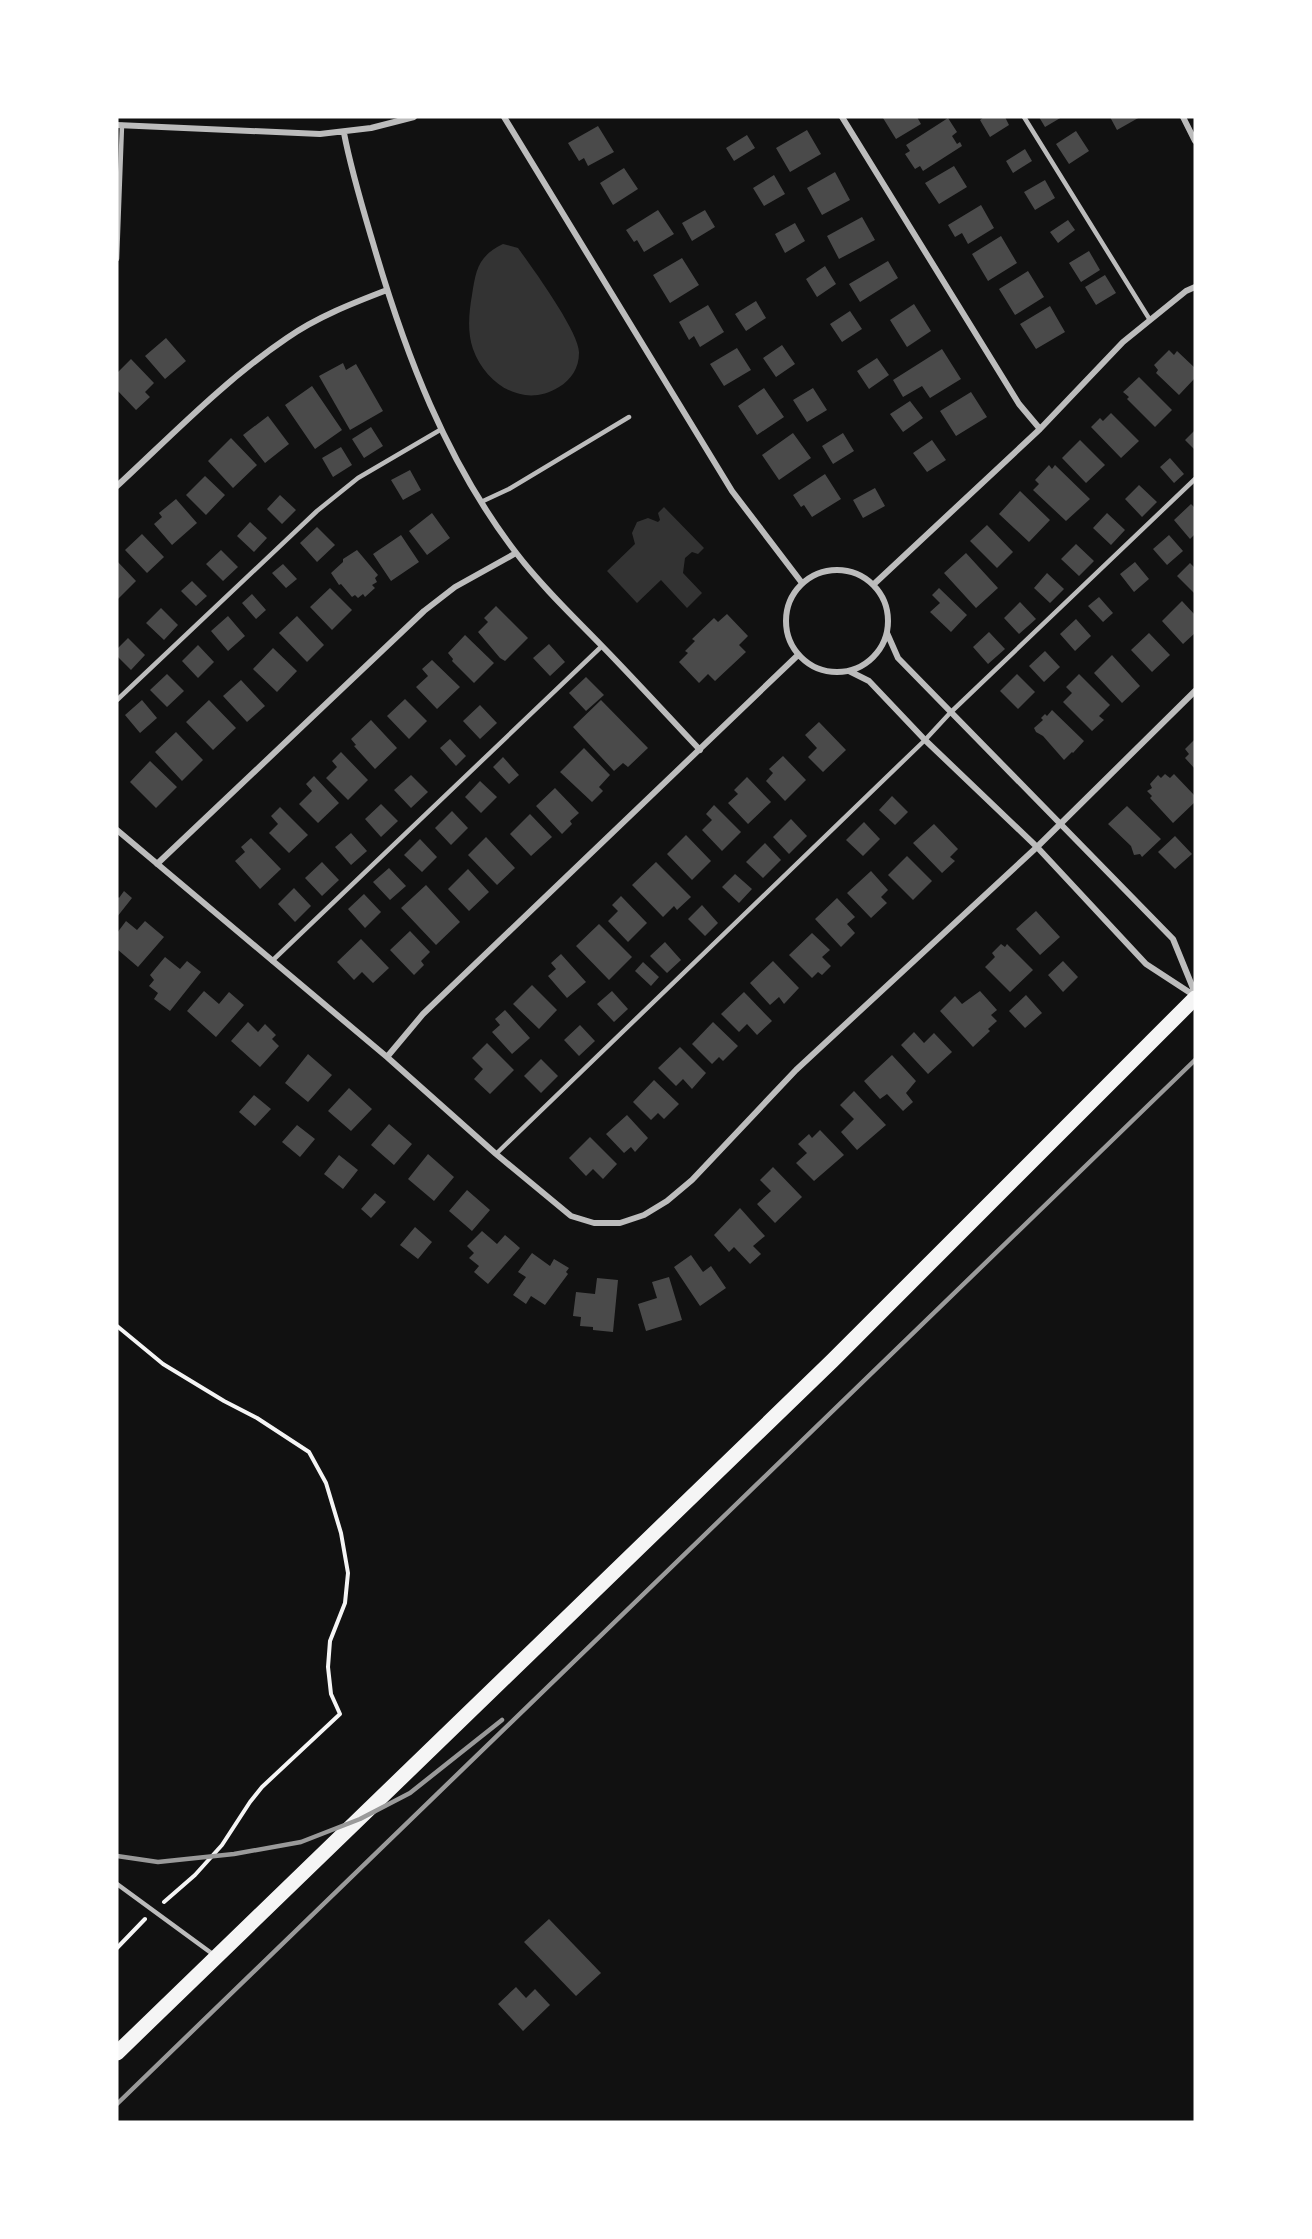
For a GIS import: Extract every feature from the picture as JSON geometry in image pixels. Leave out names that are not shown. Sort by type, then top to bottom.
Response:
[{"type":"main road","points":[[117,2053],[398,1782],[512,1668],[832,1361],[1195,996]]},
{"type":"street","points":[[119,125],[320,134],[344,133],[414,117]]},
{"type":"street","points":[[504,117],[732,491],[802,583]]},
{"type":"street","points":[[842,117],[1019,404],[1040,429]]},
{"type":"street","points":[[1183,117],[1195,141]]},
{"type":"street","points":[[344,133],[387,290],[412,365],[440,430],[481,502],[516,553],[545,589],[700,750]]},
{"type":"street","points":[[873,585],[1040,429],[1123,342],[1186,291],[1195,287]]},
{"type":"street","points":[[117,486],[202,406],[288,338],[325,316],[387,290]]},
{"type":"street","points":[[156,864],[424,611],[455,587],[516,553]]},
{"type":"street","points":[[887,633],[879,650],[867,663],[849,671],[831,673],[813,667],[798,656],[788,638],[785,618],[790,599],[802,583],[821,572],[842,570],[862,577],[873,585],[887,611],[887,633],[898,658],[1173,939],[1195,996]]},
{"type":"street","points":[[387,1057],[423,1014],[798,656]]},
{"type":"street","points":[[849,671],[869,681],[925,740],[1037,847],[1146,964],[1195,996]]},
{"type":"street","points":[[117,830],[387,1057],[496,1154],[572,1216],[594,1223],[620,1223],[644,1215],[667,1201],[692,1180],[796,1070],[1037,847],[1195,691]]},
{"type":"lane","points":[[1024,117],[1150,320]]},
{"type":"lane","points":[[117,259],[119,125]]},
{"type":"lane","points":[[481,502],[509,489],[629,417]]},
{"type":"lane","points":[[117,700],[317,511],[358,478],[440,430]]},
{"type":"lane","points":[[496,1154],[925,740],[950,713],[1195,479]]},
{"type":"lane","points":[[271,961],[602,646]]},
{"type":"lane","points":[[117,1884],[217,1957]]},
{"type":"path","points":[[117,1326],[164,1364],[224,1401],[257,1418],[309,1452],[326,1483],[341,1533],[348,1573],[345,1603],[330,1641],[328,1667],[332,1694],[340,1714],[262,1787],[222,1845],[195,1875],[117,1948]]},
{"type":"shaded area","points":[[503,244],[518,248],[564,316],[577,343],[579,358],[574,373],[559,387],[546,393],[520,394],[508,390],[487,373],[473,349],[469,315],[477,271],[483,259]]},
{"type":"shaded area","points":[[664,507],[704,548],[698,554],[692,552],[685,558],[683,573],[702,593],[687,608],[661,580],[637,603],[607,571],[635,544],[632,533],[637,522],[648,518],[658,522],[660,520],[658,513]]},
{"type":"building","points":[[917,117],[921,124],[896,139],[883,118]]},
{"type":"building","points":[[984,117],[1005,117],[1009,125],[990,137],[980,120]]},
{"type":"building","points":[[1039,117],[1062,117],[1045,127]]},
{"type":"building","points":[[1110,117],[1140,117],[1117,130]]},
{"type":"building","points":[[948,118],[957,132],[952,136],[957,144],[960,142],[962,146],[923,171],[920,166],[915,169],[905,154],[910,151],[906,145]]},
{"type":"building","points":[[598,126],[614,152],[588,166],[584,158],[579,161],[568,143]]},
{"type":"building","points":[[807,130],[821,154],[790,172],[776,148]]},
{"type":"building","points":[[1076,131],[1089,151],[1069,164],[1056,144]]},
{"type":"building","points":[[747,135],[755,148],[734,161],[726,148]]},
{"type":"building","points":[[1025,149],[1032,161],[1013,173],[1006,161]]},
{"type":"building","points":[[954,166],[967,187],[939,204],[925,183]]},
{"type":"building","points":[[624,168],[638,189],[613,205],[600,183]]},
{"type":"building","points":[[835,172],[850,200],[822,215],[807,188]]},
{"type":"building","points":[[774,175],[785,194],[764,206],[753,188]]},
{"type":"building","points":[[1045,180],[1055,198],[1035,210],[1024,192]]},
{"type":"building","points":[[981,205],[994,228],[968,244],[962,233],[955,237],[948,225]]},
{"type":"building","points":[[658,210],[674,234],[644,252],[637,240],[634,242],[626,230]]},
{"type":"building","points":[[705,210],[715,227],[692,241],[682,223]]},
{"type":"building","points":[[862,217],[875,240],[839,259],[827,236]]},
{"type":"building","points":[[1068,220],[1075,230],[1058,243],[1050,232]]},
{"type":"building","points":[[795,223],[805,241],[785,253],[775,234]]},
{"type":"building","points":[[1001,236],[1017,263],[988,281],[972,254]]},
{"type":"building","points":[[1089,251],[1100,270],[1081,282],[1069,263]]},
{"type":"building","points":[[682,258],[699,285],[670,303],[653,275]]},
{"type":"building","points":[[888,261],[898,278],[860,302],[849,284]]},
{"type":"building","points":[[825,266],[836,284],[817,297],[806,279]]},
{"type":"building","points":[[1028,271],[1044,297],[1015,315],[999,289]]},
{"type":"building","points":[[1105,275],[1116,293],[1096,305],[1085,287]]},
{"type":"building","points":[[756,301],[766,318],[746,331],[735,314]]},
{"type":"building","points":[[914,304],[931,331],[907,347],[890,320]]},
{"type":"building","points":[[708,305],[724,332],[700,347],[694,336],[689,340],[679,322]]},
{"type":"building","points":[[1050,306],[1065,332],[1036,349],[1020,324]]},
{"type":"building","points":[[850,311],[862,329],[842,342],[830,324]]},
{"type":"building","points":[[166,338],[186,361],[165,379],[145,356]]},
{"type":"building","points":[[782,345],[795,364],[776,377],[763,358]]},
{"type":"building","points":[[737,348],[751,370],[724,386],[710,364]]},
{"type":"building","points":[[942,349],[961,379],[930,398],[922,386],[903,397],[893,380]]},
{"type":"building","points":[[1169,350],[1174,355],[1177,351],[1195,368],[1195,378],[1179,395],[1156,373],[1158,370],[1154,365]]},
{"type":"building","points":[[877,358],[889,375],[869,389],[857,371]]},
{"type":"building","points":[[131,359],[154,383],[145,392],[150,397],[136,410],[117,390],[117,373]]},
{"type":"building","points":[[343,363],[346,370],[356,364],[383,411],[350,430],[319,376]]},
{"type":"building","points":[[1139,377],[1172,410],[1155,427],[1123,392]]},
{"type":"building","points":[[312,386],[342,430],[315,449],[285,405]]},
{"type":"building","points":[[764,388],[784,417],[757,435],[738,406]]},
{"type":"building","points":[[813,388],[827,410],[807,422],[793,400]]},
{"type":"building","points":[[971,392],[987,417],[956,436],[940,411]]},
{"type":"building","points":[[910,401],[923,418],[903,432],[890,414]]},
{"type":"building","points":[[1111,413],[1139,441],[1121,458],[1091,427],[1100,418],[1103,421]]},
{"type":"building","points":[[268,416],[289,444],[265,463],[243,435]]},
{"type":"building","points":[[371,427],[383,446],[364,458],[352,439]]},
{"type":"building","points":[[1195,430],[1195,450],[1185,440]]},
{"type":"building","points":[[793,433],[811,458],[779,480],[762,455]]},
{"type":"building","points":[[843,433],[854,451],[833,464],[822,446]]},
{"type":"building","points":[[231,438],[257,465],[233,488],[208,461]]},
{"type":"building","points":[[932,440],[946,460],[927,472],[913,453]]},
{"type":"building","points":[[1080,440],[1105,465],[1086,483],[1062,458]]},
{"type":"building","points":[[341,447],[352,465],[333,477],[322,458]]},
{"type":"building","points":[[1170,458],[1184,474],[1174,483],[1160,467]]},
{"type":"building","points":[[1049,465],[1052,469],[1055,465],[1090,499],[1066,521],[1033,490],[1039,484],[1035,480]]},
{"type":"building","points":[[410,470],[421,490],[403,500],[391,480]]},
{"type":"building","points":[[825,474],[841,499],[812,517],[793,495]]},
{"type":"building","points":[[205,476],[225,495],[206,515],[186,495]]},
{"type":"building","points":[[1139,485],[1157,502],[1142,517],[1125,499]]},
{"type":"building","points":[[875,488],[885,506],[863,518],[853,500]]},
{"type":"building","points":[[1020,491],[1050,520],[1029,542],[999,514]]},
{"type":"building","points":[[280,495],[296,510],[282,524],[267,509]]},
{"type":"building","points":[[176,499],[197,523],[172,545],[154,524],[162,517],[159,513]]},
{"type":"building","points":[[1191,504],[1195,508],[1195,534],[1190,539],[1174,520]]},
{"type":"building","points":[[432,513],[450,538],[427,555],[409,531]]},
{"type":"building","points":[[1107,513],[1125,530],[1111,545],[1093,528]]},
{"type":"building","points":[[250,522],[267,538],[254,552],[237,536]]},
{"type":"building","points":[[987,525],[1013,552],[997,568],[970,541]]},
{"type":"building","points":[[317,527],[335,545],[317,562],[300,543]]},
{"type":"building","points":[[142,534],[164,557],[147,573],[125,550]]},
{"type":"building","points":[[401,535],[419,562],[391,581],[373,554]]},
{"type":"building","points":[[1169,535],[1183,551],[1167,565],[1153,549]]},
{"type":"building","points":[[1076,544],[1094,561],[1079,576],[1061,559]]},
{"type":"building","points":[[221,550],[238,567],[223,581],[206,564]]},
{"type":"building","points":[[357,550],[378,575],[375,578],[377,582],[372,585],[375,588],[365,597],[363,594],[358,598],[355,595],[352,597],[341,584],[339,585],[331,573],[343,562],[343,559]]},
{"type":"building","points":[[966,553],[998,588],[976,608],[944,573]]},
{"type":"building","points":[[117,561],[136,581],[117,600]]},
{"type":"building","points":[[1135,562],[1149,579],[1134,592],[1120,574]]},
{"type":"building","points":[[1190,563],[1195,568],[1195,594],[1177,576]]},
{"type":"building","points":[[283,564],[297,579],[286,588],[272,573]]},
{"type":"building","points":[[1047,573],[1064,589],[1050,603],[1034,588]]},
{"type":"building","points":[[192,581],[207,596],[196,606],[181,591]]},
{"type":"building","points":[[330,588],[352,610],[332,630],[310,607]]},
{"type":"building","points":[[939,588],[967,615],[951,632],[930,612],[940,603],[932,595]]},
{"type":"building","points":[[252,594],[266,610],[256,619],[242,603]]},
{"type":"building","points":[[1099,597],[1113,613],[1103,622],[1088,606]]},
{"type":"building","points":[[1182,601],[1195,615],[1195,633],[1183,644],[1162,621]]},
{"type":"building","points":[[1020,602],[1036,619],[1019,634],[1004,618]]},
{"type":"building","points":[[496,606],[528,638],[505,661],[478,632],[488,622],[484,618]]},
{"type":"building","points":[[161,608],[178,625],[164,640],[146,623]]},
{"type":"building","points":[[727,614],[748,636],[739,645],[746,652],[715,681],[708,674],[699,683],[679,662],[688,653],[685,651],[695,641],[692,639],[714,618],[718,622]]},
{"type":"building","points":[[228,616],[245,636],[228,651],[211,631]]},
{"type":"building","points":[[297,616],[324,645],[307,662],[279,633]]},
{"type":"building","points":[[1076,619],[1091,636],[1075,651],[1060,634]]},
{"type":"building","points":[[989,632],[1005,649],[988,664],[973,647]]},
{"type":"building","points":[[1149,633],[1170,655],[1152,672],[1131,650]]},
{"type":"building","points":[[465,635],[494,663],[474,683],[452,661],[448,653]]},
{"type":"building","points":[[128,638],[145,655],[131,670],[117,656],[117,649]]},
{"type":"building","points":[[549,644],[565,662],[550,676],[533,658]]},
{"type":"building","points":[[198,645],[214,662],[198,678],[182,661]]},
{"type":"building","points":[[273,648],[297,671],[277,692],[253,669]]},
{"type":"building","points":[[1045,651],[1060,667],[1044,682],[1029,666]]},
{"type":"building","points":[[1112,655],[1140,686],[1122,703],[1094,673]]},
{"type":"building","points":[[432,660],[460,687],[437,709],[416,687],[428,676],[422,669]]},
{"type":"building","points":[[167,674],[184,691],[167,707],[150,690]]},
{"type":"building","points":[[1017,674],[1035,692],[1018,709],[1000,691]]},
{"type":"building","points":[[1079,674],[1110,705],[1099,716],[1104,720],[1092,731],[1063,702],[1072,693],[1066,687]]},
{"type":"building","points":[[586,677],[604,695],[586,711],[569,693]]},
{"type":"building","points":[[241,680],[265,706],[247,722],[223,696]]},
{"type":"building","points":[[405,699],[427,721],[409,739],[387,716]]},
{"type":"building","points":[[142,700],[157,718],[140,733],[125,715]]},
{"type":"building","points":[[209,700],[236,728],[213,750],[186,722]]},
{"type":"building","points":[[601,700],[648,748],[628,767],[623,763],[614,771],[573,727]]},
{"type":"building","points":[[480,705],[497,723],[480,739],[463,721]]},
{"type":"building","points":[[1052,710],[1084,741],[1064,760],[1034,728],[1043,720],[1041,718],[1045,714],[1047,716]]},
{"type":"building","points":[[371,720],[397,748],[375,769],[354,746],[356,745],[351,739]]},
{"type":"building","points":[[819,722],[846,750],[823,772],[808,757],[817,748],[805,735]]},
{"type":"building","points":[[176,732],[203,760],[182,781],[155,752]]},
{"type":"building","points":[[450,739],[466,756],[456,766],[440,748]]},
{"type":"building","points":[[1195,739],[1195,769],[1185,758],[1189,754],[1185,749]]},
{"type":"building","points":[[584,748],[610,775],[599,787],[603,791],[592,802],[560,772]]},
{"type":"building","points":[[341,752],[368,780],[348,800],[326,778],[337,767],[332,761]]},
{"type":"building","points":[[783,756],[806,780],[785,801],[766,781],[773,773],[769,769]]},
{"type":"building","points":[[503,757],[519,775],[509,784],[493,767]]},
{"type":"building","points":[[150,761],[177,787],[156,808],[130,782]]},
{"type":"building","points":[[1165,774],[1170,778],[1174,774],[1195,796],[1195,802],[1173,823],[1150,798],[1152,796],[1147,791],[1152,788],[1150,784],[1158,775],[1161,778]]},
{"type":"building","points":[[411,775],[428,792],[411,808],[394,790]]},
{"type":"building","points":[[314,776],[339,803],[318,823],[299,804],[312,791],[306,784]]},
{"type":"building","points":[[747,777],[771,802],[748,824],[728,803],[738,794],[734,790]]},
{"type":"building","points":[[480,781],[497,797],[481,813],[465,797]]},
{"type":"building","points":[[555,788],[579,813],[570,821],[572,824],[562,834],[536,806]]},
{"type":"building","points":[[892,796],[908,812],[895,825],[879,810]]},
{"type":"building","points":[[381,804],[398,821],[381,837],[365,819]]},
{"type":"building","points":[[714,805],[741,832],[722,851],[702,830],[712,820],[706,814]]},
{"type":"building","points":[[1127,806],[1161,839],[1142,857],[1140,854],[1134,855],[1131,846],[1108,824]]},
{"type":"building","points":[[280,807],[308,835],[289,853],[269,833],[278,824],[271,816]]},
{"type":"building","points":[[452,811],[468,828],[451,845],[435,828]]},
{"type":"building","points":[[530,814],[552,837],[531,856],[510,834]]},
{"type":"building","points":[[791,819],[807,836],[789,854],[773,837]]},
{"type":"building","points":[[864,822],[880,839],[863,856],[846,840]]},
{"type":"building","points":[[934,824],[958,849],[950,857],[955,861],[942,873],[913,843]]},
{"type":"building","points":[[351,833],[367,851],[351,865],[335,847]]},
{"type":"building","points":[[686,835],[711,861],[692,880],[667,854]]},
{"type":"building","points":[[1175,836],[1192,854],[1175,869],[1158,852]]},
{"type":"building","points":[[486,837],[515,868],[497,885],[468,855]]},
{"type":"building","points":[[251,838],[281,869],[260,889],[235,861],[245,852],[241,847]]},
{"type":"building","points":[[420,839],[437,857],[422,872],[404,855]]},
{"type":"building","points":[[765,843],[781,860],[763,878],[746,862]]},
{"type":"building","points":[[907,856],[932,881],[913,900],[888,875]]},
{"type":"building","points":[[322,862],[339,880],[322,896],[305,878]]},
{"type":"building","points":[[656,862],[691,897],[677,910],[674,906],[663,917],[632,885]]},
{"type":"building","points":[[389,868],[406,886],[390,900],[373,882]]},
{"type":"building","points":[[468,869],[489,892],[469,911],[448,889]]},
{"type":"building","points":[[871,871],[888,890],[881,897],[887,903],[871,918],[847,893]]},
{"type":"building","points":[[735,874],[752,889],[739,903],[722,887]]},
{"type":"building","points":[[426,885],[460,922],[436,945],[401,908]]},
{"type":"building","points":[[294,888],[311,906],[295,922],[278,904]]},
{"type":"building","points":[[124,891],[132,898],[117,917],[117,896],[119,898]]},
{"type":"building","points":[[364,894],[381,912],[365,928],[348,909]]},
{"type":"building","points":[[621,896],[647,923],[628,942],[608,921],[618,911],[612,905]]},
{"type":"building","points":[[837,898],[855,917],[847,924],[855,933],[841,947],[815,919]]},
{"type":"building","points":[[702,905],[718,923],[705,936],[688,919]]},
{"type":"building","points":[[1036,911],[1060,937],[1040,955],[1016,929]]},
{"type":"building","points":[[126,921],[137,930],[145,921],[164,937],[138,967],[117,949],[117,933]]},
{"type":"building","points":[[599,924],[632,957],[609,980],[576,946]]},
{"type":"building","points":[[410,931],[430,952],[421,961],[424,965],[414,975],[390,950]]},
{"type":"building","points":[[812,933],[830,950],[822,957],[831,966],[822,975],[818,972],[812,978],[789,955]]},
{"type":"building","points":[[361,939],[389,968],[373,983],[362,972],[354,980],[337,962]]},
{"type":"building","points":[[665,942],[681,960],[667,973],[650,956]]},
{"type":"building","points":[[1001,944],[1005,947],[1007,944],[1033,970],[1010,992],[985,967],[995,957],[992,953]]},
{"type":"building","points":[[561,954],[586,982],[567,998],[548,976],[556,969],[551,963]]},
{"type":"building","points":[[165,957],[180,969],[187,961],[201,972],[170,1011],[154,999],[158,993],[149,986],[154,980],[150,975]]},
{"type":"building","points":[[773,961],[799,988],[784,1004],[779,997],[770,1005],[750,983]]},
{"type":"building","points":[[1063,961],[1078,977],[1063,992],[1048,975]]},
{"type":"building","points":[[643,962],[659,977],[651,986],[635,971]]},
{"type":"building","points":[[532,985],[557,1010],[539,1029],[513,1004]]},
{"type":"building","points":[[204,991],[219,1004],[229,992],[244,1005],[216,1037],[187,1011]]},
{"type":"building","points":[[612,991],[628,1009],[614,1022],[597,1004]]},
{"type":"building","points":[[980,991],[997,1010],[991,1015],[997,1021],[973,1047],[940,1011],[955,996],[962,1004]]},
{"type":"building","points":[[744,992],[772,1021],[757,1035],[747,1024],[739,1032],[721,1014]]},
{"type":"building","points":[[1026,995],[1042,1013],[1025,1028],[1009,1011]]},
{"type":"building","points":[[505,1010],[530,1038],[512,1054],[492,1032],[500,1025],[495,1019]]},
{"type":"building","points":[[248,1022],[258,1032],[265,1024],[276,1035],[272,1039],[279,1046],[260,1067],[231,1041]]},
{"type":"building","points":[[713,1022],[738,1046],[723,1061],[719,1057],[712,1064],[692,1044]]},
{"type":"building","points":[[580,1025],[595,1041],[579,1056],[564,1040]]},
{"type":"building","points":[[914,1032],[924,1043],[934,1033],[952,1052],[928,1074],[901,1045]]},
{"type":"building","points":[[487,1043],[514,1070],[490,1094],[474,1079],[483,1069],[472,1058]]},
{"type":"building","points":[[680,1047],[706,1073],[692,1089],[683,1079],[676,1086],[658,1068]]},
{"type":"building","points":[[308,1054],[332,1075],[308,1102],[285,1083]]},
{"type":"building","points":[[892,1055],[916,1081],[906,1093],[913,1102],[903,1111],[887,1094],[880,1099],[864,1081]]},
{"type":"building","points":[[541,1059],[558,1076],[541,1093],[524,1076]]},
{"type":"building","points":[[654,1080],[679,1104],[664,1119],[658,1113],[651,1120],[633,1102]]},
{"type":"building","points":[[349,1088],[372,1109],[351,1131],[328,1111]]},
{"type":"building","points":[[854,1091],[886,1125],[857,1150],[841,1132],[854,1119],[840,1105]]},
{"type":"building","points":[[254,1095],[271,1109],[255,1126],[239,1112]]},
{"type":"building","points":[[627,1115],[648,1138],[635,1152],[631,1147],[624,1153],[606,1134]]},
{"type":"building","points":[[389,1124],[412,1144],[394,1165],[371,1145]]},
{"type":"building","points":[[297,1125],[315,1139],[300,1157],[282,1142]]},
{"type":"building","points":[[820,1130],[844,1155],[814,1181],[796,1163],[807,1153],[798,1144],[809,1134],[812,1138]]},
{"type":"building","points":[[590,1137],[617,1164],[603,1179],[593,1169],[586,1176],[569,1158]]},
{"type":"building","points":[[428,1154],[454,1177],[434,1201],[408,1179]]},
{"type":"building","points":[[339,1155],[358,1170],[343,1189],[324,1174]]},
{"type":"building","points":[[773,1167],[802,1197],[775,1223],[757,1204],[771,1191],[760,1180]]},
{"type":"building","points":[[467,1190],[490,1210],[472,1231],[449,1211]]},
{"type":"building","points":[[375,1193],[386,1202],[371,1218],[361,1209]]},
{"type":"building","points":[[740,1208],[765,1236],[753,1246],[761,1254],[750,1264],[734,1247],[729,1252],[714,1235]]},
{"type":"building","points":[[415,1227],[432,1242],[418,1259],[400,1245]]},
{"type":"building","points":[[482,1231],[497,1244],[505,1235],[520,1248],[488,1284],[474,1272],[479,1266],[469,1258],[474,1253],[467,1246]]},
{"type":"building","points":[[532,1253],[550,1266],[554,1259],[569,1268],[566,1272],[568,1274],[545,1305],[531,1296],[526,1304],[513,1295],[526,1277],[518,1272]]},
{"type":"building","points":[[691,1255],[703,1272],[711,1266],[726,1288],[700,1306],[674,1267]]},
{"type":"building","points":[[669,1277],[682,1320],[646,1331],[638,1304],[657,1298],[652,1282]]},
{"type":"building","points":[[597,1278],[618,1280],[613,1332],[580,1326],[581,1317],[573,1316],[576,1292],[595,1294]]},
{"type":"building","points":[[549,1919],[601,1973],[576,1996],[524,1942]]},
{"type":"building","points":[[516,1987],[526,1998],[535,1989],[550,2005],[523,2031],[498,2004]]},
{"type":"railway","points":[[117,2104],[1195,1060]]},
{"type":"railway","points":[[117,1856],[158,1862],[234,1854],[301,1842],[360,1819],[410,1793],[502,1720]]}]
